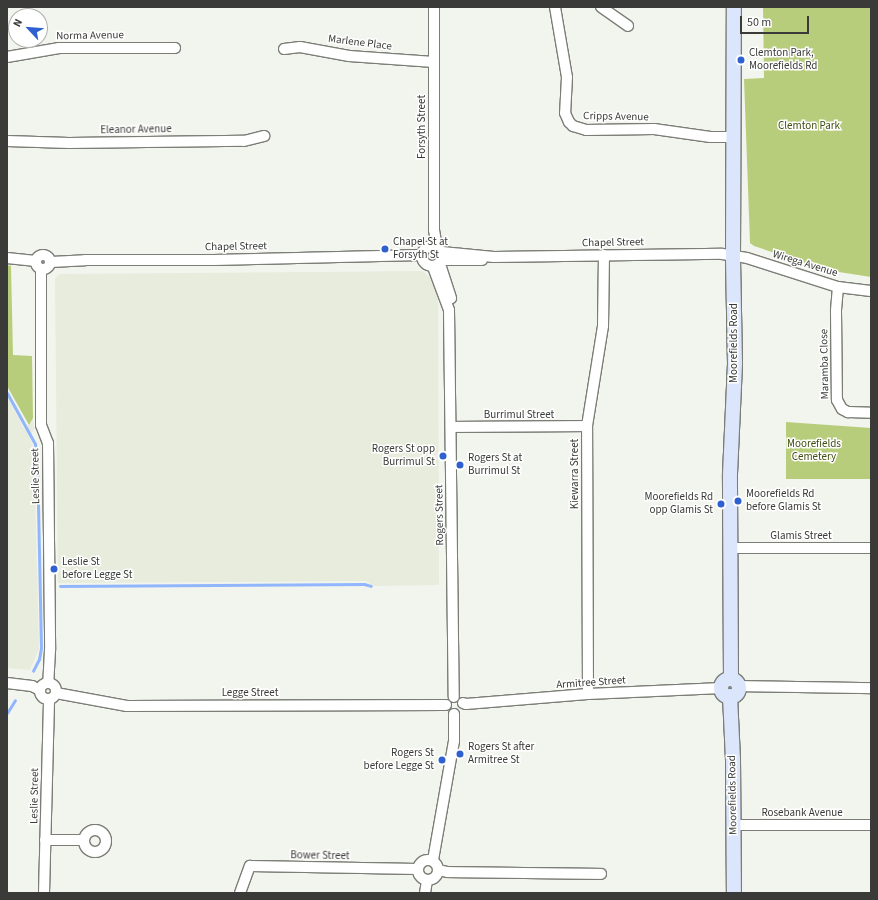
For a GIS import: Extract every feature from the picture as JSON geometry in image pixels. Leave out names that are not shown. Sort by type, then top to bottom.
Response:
[{"type":"main road","name":"Moorefields Road","points":[[734,7],[733,256],[735,363],[730,474],[730,688],[734,825],[734,893]]},
{"type":"street","name":"Forsyth Street","points":[[434,7],[434,230],[439,258]]},
{"type":"street","name":"Cripps Avenue","points":[[555,7],[566,77],[565,113],[569,122],[573,126],[586,130],[654,129],[710,137],[733,137]]},
{"type":"street","points":[[601,7],[628,26]]},
{"type":"street","name":"Marlene Place","points":[[284,49],[300,46],[349,56],[434,62]]},
{"type":"street","name":"Norma Avenue","points":[[7,57],[59,48],[175,48]]},
{"type":"street","name":"Eleanor Avenue","points":[[7,141],[70,143],[244,141],[264,136]]},
{"type":"street","points":[[427,247],[439,258],[425,264],[422,255],[427,247]]},
{"type":"street","name":"Chapel Street","points":[[439,258],[718,253],[733,256]]},
{"type":"street","name":"Chapel Street","points":[[38,265],[38,256],[43,254],[49,257],[51,262],[85,260],[214,260],[422,255]]},
{"type":"street","name":"Kiewarra Street","points":[[588,694],[587,426],[603,326],[604,255]]},
{"type":"street","name":"Wirega Avenue","points":[[733,256],[838,287],[871,291]]},
{"type":"street","name":"Chapel Street","points":[[448,286],[450,269],[456,264],[494,257]]},
{"type":"street","points":[[7,258],[38,265]]},
{"type":"street","name":"Chapel Street","points":[[439,258],[468,262]]},
{"type":"street","name":"Rogers Street","points":[[439,258],[451,300],[449,310]]},
{"type":"street","name":"Rogers Street","points":[[439,258],[449,310],[454,696]]},
{"type":"street","name":"Leslie Street","points":[[38,265],[41,425],[48,443],[50,650],[48,683]]},
{"type":"street","name":"Maramba Close","points":[[838,287],[836,311],[838,405],[848,412],[871,413]]},
{"type":"street","name":"Burrimul Street","points":[[451,427],[587,426]]},
{"type":"street","name":"Glamis Street","points":[[730,548],[871,548]]},
{"type":"street","points":[[7,683],[32,686],[40,690],[42,697],[53,696],[55,687],[48,683],[42,686],[40,690]]},
{"type":"street","name":"Armitree Street","points":[[463,703],[519,701],[588,694],[730,688],[871,688]]},
{"type":"street","name":"Leslie Street","points":[[44,893],[53,696]]},
{"type":"street","name":"Legge Street","points":[[53,696],[127,706],[446,705]]},
{"type":"street","points":[[454,696],[459,698],[463,703],[461,711],[454,714],[449,712],[446,705],[447,700],[454,696]]},
{"type":"street","points":[[433,860],[454,741],[454,714]]},
{"type":"street","name":"Rosebank Avenue","points":[[734,825],[871,825]]},
{"type":"street","points":[[46,840],[84,840]]},
{"type":"street","points":[[433,860],[437,864],[439,870],[435,878],[427,880],[419,875],[418,869],[423,861],[433,860]]},
{"type":"street","name":"Bower Street","points":[[240,893],[250,866],[418,869]]},
{"type":"street","points":[[439,870],[448,872],[601,874]]},
{"type":"street","points":[[425,893],[427,880]]},
{"type":"shaded area","points":[[423,271],[430,278],[438,294],[439,585],[373,586],[366,581],[58,583],[55,279],[59,274]]},
{"type":"shaded area","points":[[7,397],[25,430],[33,418],[34,430],[29,437],[34,449],[39,649],[30,670],[7,668]]},
{"type":"green space","name":"Clemton Park","points":[[763,7],[871,7],[871,277],[826,270],[754,246],[750,243],[744,79],[764,78]]},
{"type":"green space","points":[[7,265],[11,266],[13,355],[32,356],[33,418],[29,425],[7,386]]},
{"type":"green space","name":"Moorefields Cemetery","points":[[786,422],[871,428],[871,479],[786,479]]},
{"type":"waterway","points":[[7,393],[35,444],[37,457],[41,648],[39,659],[33,671]]},
{"type":"waterway","points":[[60,586],[364,584],[371,586]]},
{"type":"waterway","points":[[7,713],[15,700]]},
{"type":"place","name":"Clemton Park, Moorefields Rd","points":[[741,60]]},
{"type":"place","name":"Chapel St at Forsyth St","points":[[385,249]]},
{"type":"place","name":"Rogers St opp Burrimul St","points":[[443,456]]},
{"type":"place","name":"Rogers St at Burrimul St","points":[[460,465]]},
{"type":"place","name":"Moorefields Rd before Glamis St","points":[[738,501]]},
{"type":"place","name":"Moorefields Rd opp Glamis St","points":[[721,504]]},
{"type":"place","name":"Leslie St before Legge St","points":[[54,569]]},
{"type":"place","name":"Rogers St after Armitree St","points":[[460,754]]},
{"type":"place","name":"Rogers St before Legge St","points":[[442,760]]}]
